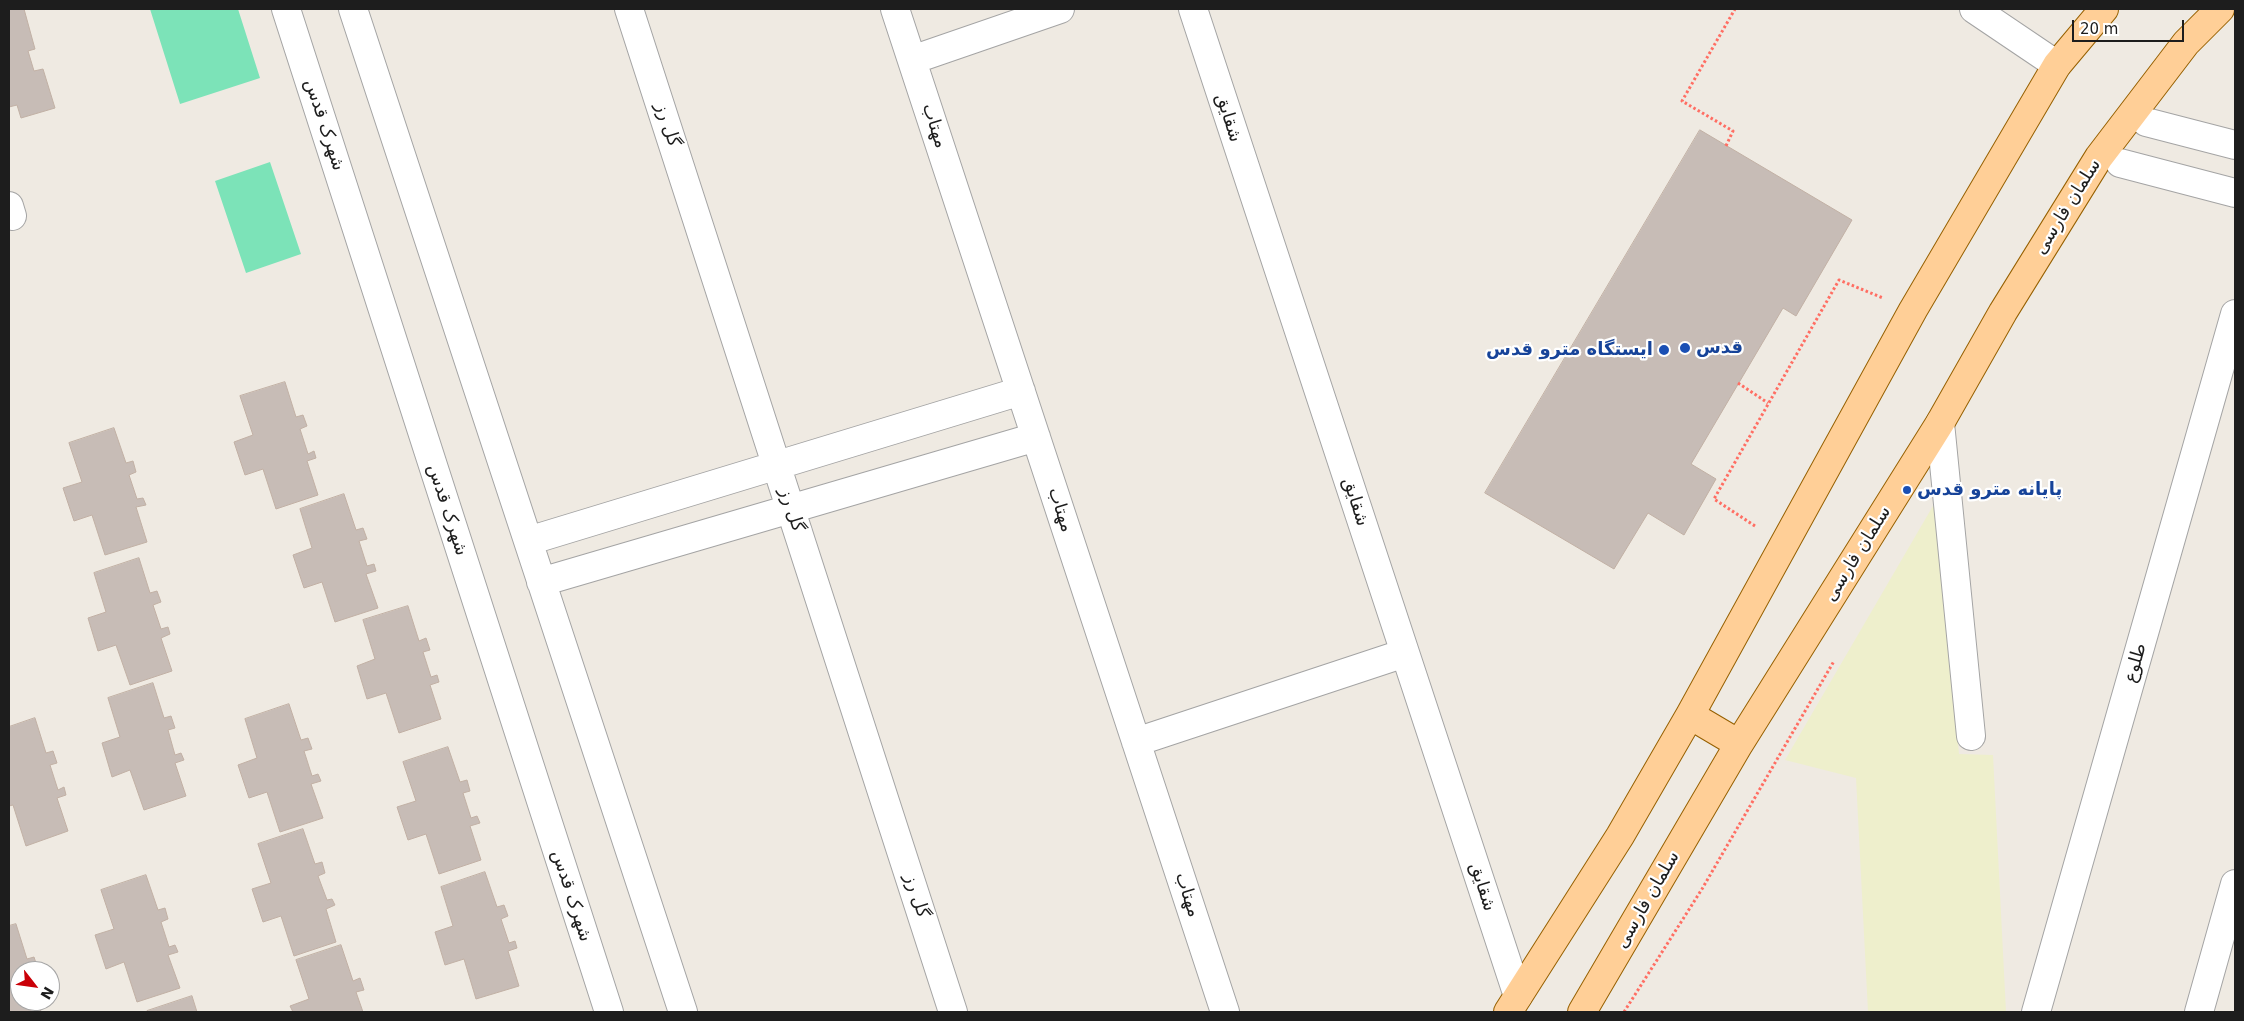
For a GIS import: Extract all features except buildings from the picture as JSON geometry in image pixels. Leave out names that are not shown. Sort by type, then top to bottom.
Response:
[{"type":"main road","points":[[1513,1004],[1620,836],[1690,716],[1913,310],[2057,65],[2104,9]]},
{"type":"main road","name":"سلمان فارسی","points":[[1582,1012],[1739,744],[1940,423],[2003,312],[2099,157],[2186,43],[2220,9]]},
{"type":"main road","points":[[1690,716],[1739,744]]},
{"type":"street","name":"شهرک قدس","points":[[286,9],[609,1012]]},
{"type":"street","points":[[353,9],[683,1012]]},
{"type":"street","name":"گل رز","points":[[629,9],[953,1012]]},
{"type":"street","name":"مهتاب","points":[[895,9],[1225,1012]]},
{"type":"street","points":[[912,60],[1060,9]]},
{"type":"street","name":"شقايق","points":[[1192,9],[1405,653],[1513,1004]]},
{"type":"street","points":[[1974,9],[2057,65]]},
{"type":"street","points":[[2146,122],[2235,145]]},
{"type":"street","points":[[2120,163],[2235,193]]},
{"type":"street","name":"طلوع","points":[[2036,1012],[2235,314]]},
{"type":"street","points":[[528,541],[1021,391]]},
{"type":"street","points":[[1940,423],[1971,736]]},
{"type":"street","points":[[541,582],[1036,437]]},
{"type":"street","points":[[1136,742],[1405,653]]},
{"type":"street","points":[[2199,1012],[2235,884]]},
{"type":"path","points":[[1726,146],[1733,131],[1682,101],[1735,9]]},
{"type":"path","points":[[1785,546],[1714,499],[1839,280],[1913,310]]},
{"type":"path","points":[[1738,383],[1768,403]]},
{"type":"green space","points":[[150,9],[238,9],[260,78],[180,104]]},
{"type":"green space","points":[[270,162],[301,254],[246,273],[215,181]]},
{"type":"green space","points":[[1937,499],[1959,754],[1993,755],[2006,1012],[1868,1012],[1856,778],[1785,760]]},
{"type":"place","name":"قدس","points":[[1685,348]]},
{"type":"place","name":"ایستگاه مترو قدس","points":[[1664,350]]},
{"type":"place","name":"پایانه مترو قدس","points":[[1907,490]]}]
